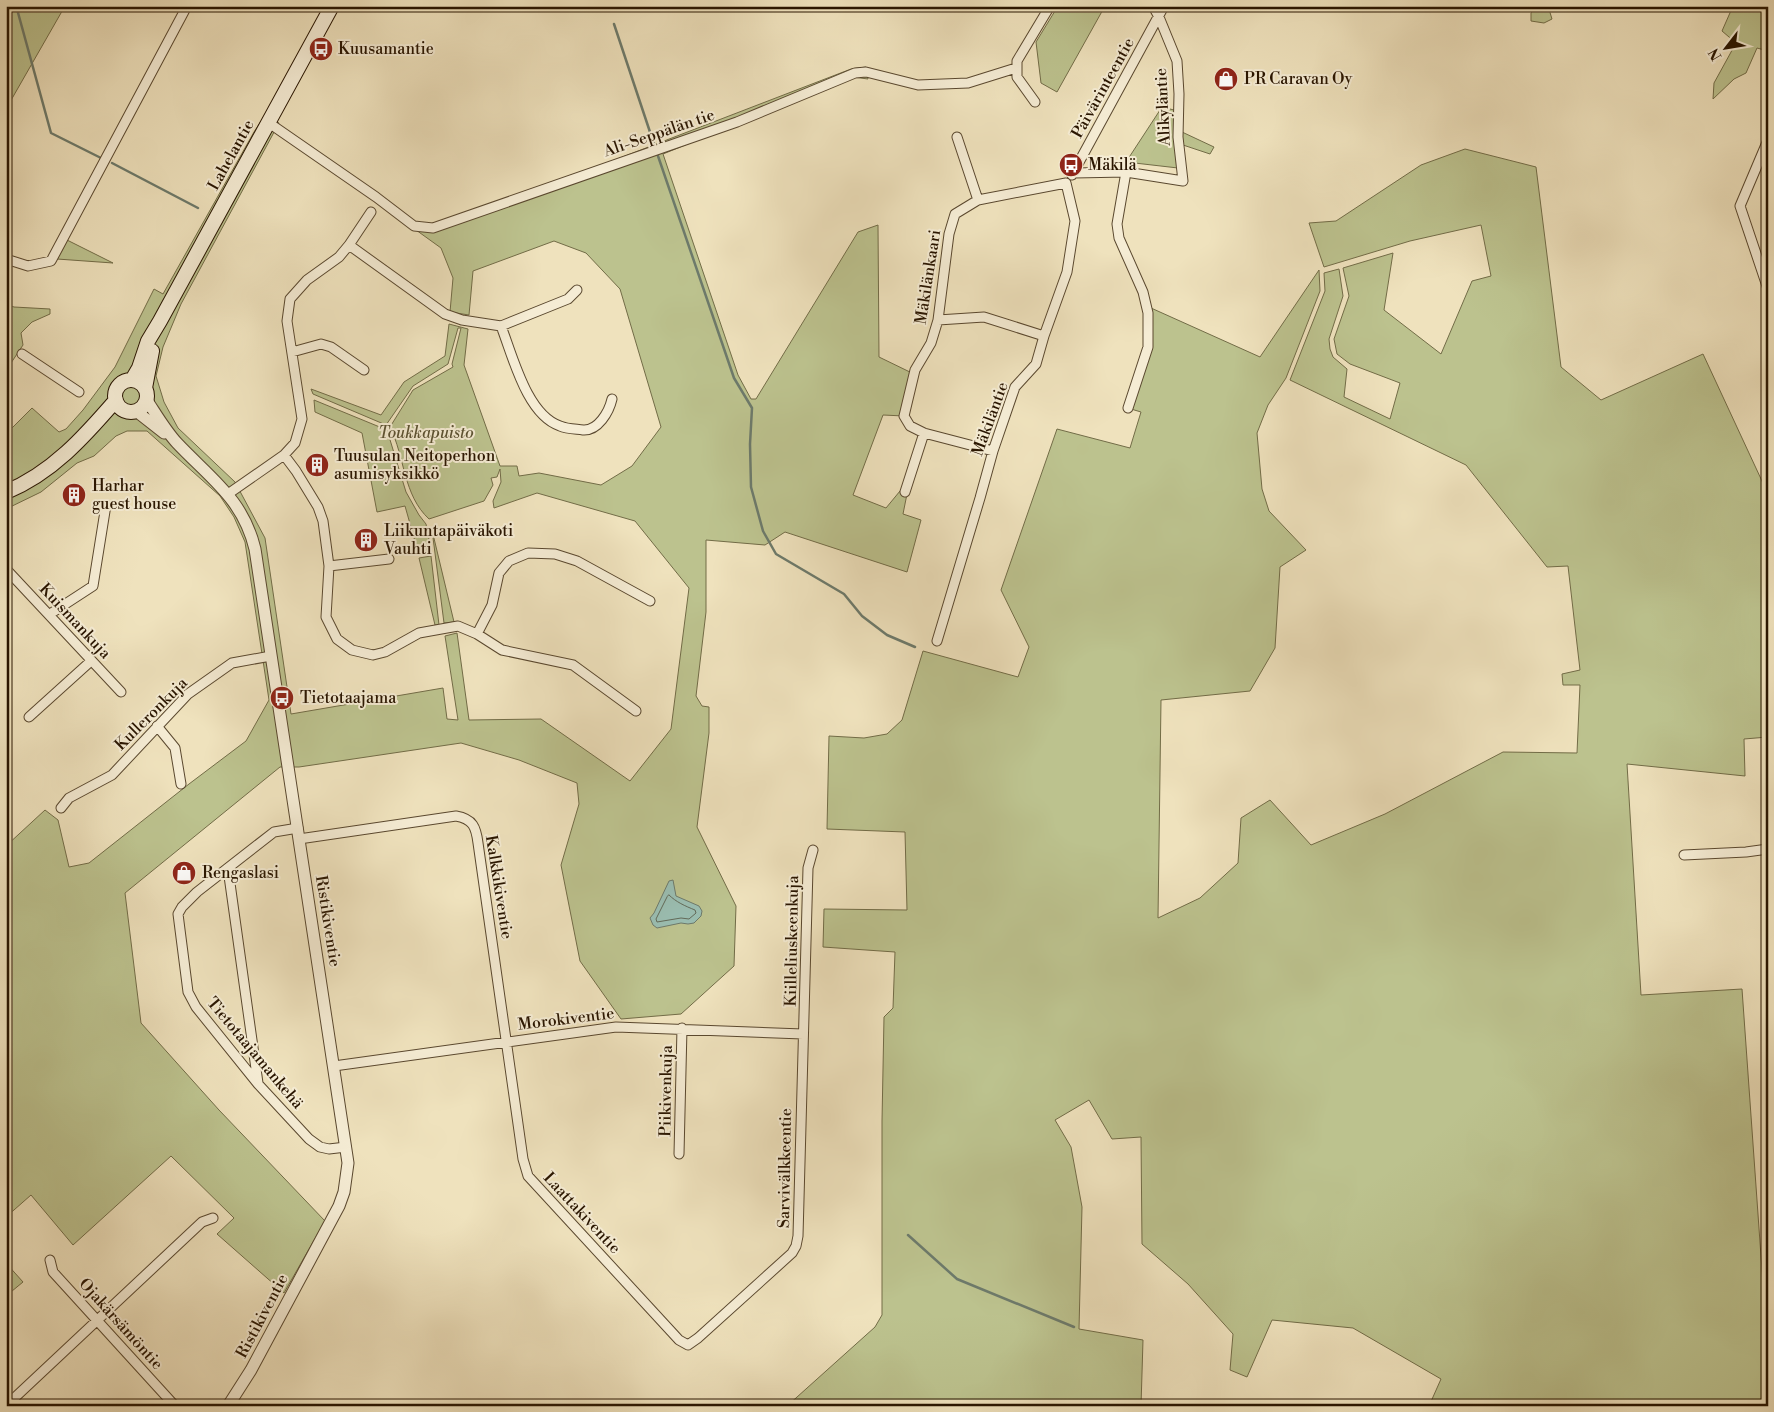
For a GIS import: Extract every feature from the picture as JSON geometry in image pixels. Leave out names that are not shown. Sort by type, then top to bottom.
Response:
[{"type":"main road","name":"Lahelantie","points":[[132,380],[148,341],[332,6]]},
{"type":"main road","name":"Lahelantie","points":[[145,393],[153,344],[160,321]]},
{"type":"main road","points":[[78,443],[113,418],[131,411],[143,406],[145,393],[139,382],[127,380],[118,386],[116,400],[119,407],[131,411]]},
{"type":"main road","points":[[6,492],[23,485],[53,466],[78,443],[116,400]]},
{"type":"street","points":[[6,260],[28,266],[51,262],[187,6]]},
{"type":"street","points":[[1035,102],[1017,77],[1017,61],[1050,6]]},
{"type":"street","name":"Alikyläntie","points":[[1126,172],[1183,181],[1178,137],[1179,94],[1177,61],[1159,17],[1152,6]]},
{"type":"street","name":"Päivärinteentie","points":[[1066,184],[1074,173],[1164,6]]},
{"type":"street","name":"Ali-Seppälän tie","points":[[269,123],[376,197],[414,226],[433,228],[737,122],[855,73],[866,72],[918,85],[968,83],[1016,68]]},
{"type":"street","points":[[956,137],[978,200]]},
{"type":"street","points":[[1768,140],[1740,206],[1768,289]]},
{"type":"street","points":[[1074,173],[1126,172],[1118,224],[1119,238],[1143,292],[1148,313],[1148,347],[1128,408]]},
{"type":"street","name":"Mäkilänkaari","points":[[992,451],[924,433],[910,426],[904,416],[915,370],[931,343],[938,320],[949,234],[955,214],[978,200],[1066,184]]},
{"type":"street","name":"Mäkiläntie","points":[[936,641],[980,498],[992,451],[1014,387],[1036,364],[1067,272],[1075,221],[1066,184]]},
{"type":"street","points":[[228,494],[284,455],[295,443],[302,419],[288,321],[290,299],[307,280],[338,257],[349,246],[371,212]]},
{"type":"street","points":[[349,246],[445,314],[462,320],[501,326],[568,299],[577,290]]},
{"type":"street","points":[[938,320],[984,317],[1044,336]]},
{"type":"street","points":[[501,326],[528,397],[535,408],[551,422],[561,427],[589,430],[595,428],[610,408],[612,399]]},
{"type":"street","points":[[292,352],[322,344],[331,347],[364,370]]},
{"type":"street","points":[[22,354],[79,392]]},
{"type":"street","name":"Ristikiventie","points":[[145,393],[176,442]]},
{"type":"street","name":"Ristikiventie","points":[[131,411],[176,442],[228,494],[245,518],[253,541],[346,1148],[347,1174],[339,1206],[251,1370],[228,1406]]},
{"type":"street","points":[[905,492],[924,433]]},
{"type":"street","points":[[284,455],[318,507],[323,521],[329,566],[326,618],[337,639],[352,650],[373,655],[385,652],[419,633],[458,626],[477,634],[502,650],[573,665],[636,712]]},
{"type":"street","points":[[50,614],[93,586],[106,505]]},
{"type":"street","points":[[477,634],[492,605],[499,573],[509,562],[528,553],[555,554],[578,561],[650,601]]},
{"type":"street","points":[[329,566],[389,559]]},
{"type":"street","name":"Kuismankuja","points":[[6,569],[121,692]]},
{"type":"street","name":"Kulleronkuja","points":[[61,808],[69,798],[112,775],[188,694],[232,664],[271,656]]},
{"type":"street","points":[[29,717],[91,661]]},
{"type":"street","points":[[157,726],[175,748],[181,784]]},
{"type":"street","name":"Kalkkikiventie","points":[[298,833],[456,816],[472,823],[477,833],[506,1042]]},
{"type":"street","name":"Tietotaajamankehä","points":[[298,833],[274,832],[197,892],[182,907],[178,914],[188,992],[196,1007],[258,1084],[309,1139],[320,1147],[329,1149],[346,1148]]},
{"type":"street","points":[[1684,855],[1768,849]]},
{"type":"street","name":"Kiilleliuskeenkuja","points":[[803,1034],[806,1016],[808,868],[813,850]]},
{"type":"street","points":[[228,869],[258,1084]]},
{"type":"street","name":"Morokiventie","points":[[334,1066],[616,1027],[803,1034]]},
{"type":"street","name":"Piikivenkuja","points":[[679,1154],[682,1028]]},
{"type":"street","name":"Sarvivälkkeentie","points":[[688,1344],[694,1342],[792,1253],[796,1246],[798,1236],[803,1034]]},
{"type":"street","name":"Laattakiventie","points":[[506,1042],[523,1159],[528,1176],[679,1340],[688,1344]]},
{"type":"street","points":[[9,1403],[202,1222],[213,1218]]},
{"type":"street","name":"Ojakärsämöntie","points":[[50,1260],[53,1272],[175,1406]]},
{"type":"green space","points":[[6,6],[65,6],[6,109]]},
{"type":"green space","points":[[1058,6],[1105,6],[1057,92],[1041,83],[1036,42]]},
{"type":"green space","points":[[1538,6],[1548,6],[1552,19],[1544,23],[1531,21],[1531,13]]},
{"type":"green space","points":[[1733,6],[1768,6],[1768,51],[1757,48],[1746,73],[1734,79],[1713,99],[1714,83],[1736,43],[1722,31]]},
{"type":"green space","name":"Toukkapuisto","points":[[866,67],[868,79],[853,77],[663,154],[738,375],[751,399],[756,399],[858,232],[878,225],[879,357],[914,374],[904,416],[883,415],[853,495],[886,508],[900,491],[907,494],[903,514],[921,520],[907,572],[785,532],[765,545],[706,540],[706,612],[696,696],[702,706],[709,707],[709,733],[697,827],[736,906],[734,966],[681,1014],[621,1019],[580,961],[561,865],[579,804],[577,783],[519,760],[461,743],[299,767],[280,767],[125,893],[141,1023],[219,1110],[325,1221],[284,1293],[217,1234],[234,1218],[171,1156],[73,1245],[31,1195],[6,1217],[6,846],[45,810],[58,820],[69,867],[89,863],[246,741],[269,700],[245,542],[234,517],[220,496],[147,431],[127,431],[116,436],[94,456],[77,463],[41,492],[6,509],[6,434],[32,408],[59,432],[66,429],[83,410],[115,367],[154,289],[163,294],[265,115],[279,123],[181,304],[163,347],[156,376],[164,402],[178,428],[235,482],[265,538],[291,714],[443,688],[447,719],[458,720],[445,636],[457,633],[469,720],[541,719],[630,781],[671,729],[689,588],[635,521],[537,493],[494,508],[493,501],[501,482],[500,469],[497,477],[491,478],[493,485],[484,501],[429,519],[414,499],[390,427],[413,390],[453,367],[452,364],[461,328],[458,328],[448,364],[413,386],[386,425],[313,394],[311,389],[381,415],[404,382],[445,356],[449,324],[468,329],[464,365],[500,466],[517,466],[519,476],[539,473],[601,485],[632,466],[661,427],[620,289],[586,253],[554,241],[473,271],[469,315],[450,312],[453,278],[441,248],[416,230],[568,178],[851,69]]},
{"type":"green space","points":[[1162,107],[1178,111],[1182,132],[1214,147],[1210,154],[1177,143],[1178,168],[1126,162]]},
{"type":"green space","points":[[1465,149],[1536,167],[1561,367],[1601,400],[1703,354],[1768,494],[1768,737],[1744,739],[1745,776],[1627,764],[1641,995],[1742,989],[1768,1355],[1768,1406],[1429,1406],[1441,1379],[1353,1328],[1272,1320],[1247,1377],[1230,1370],[1233,1334],[1188,1284],[1142,1244],[1141,1137],[1112,1139],[1089,1100],[1055,1120],[1071,1147],[1082,1207],[1079,1329],[1143,1340],[1141,1406],[787,1406],[875,1327],[882,1315],[884,1017],[893,1008],[895,952],[823,947],[824,909],[907,910],[905,832],[827,829],[829,736],[864,738],[887,734],[902,720],[923,651],[1018,677],[1029,647],[1001,590],[1057,429],[1130,448],[1141,412],[1131,409],[1151,350],[1151,308],[1260,357],[1319,270],[1320,291],[1286,378],[1268,405],[1257,433],[1262,489],[1269,511],[1306,550],[1280,567],[1275,648],[1250,691],[1161,700],[1158,918],[1200,898],[1238,863],[1241,818],[1270,800],[1311,845],[1385,814],[1503,752],[1577,753],[1580,685],[1563,685],[1562,674],[1580,670],[1568,566],[1547,567],[1466,465],[1290,380],[1325,291],[1324,273],[1339,269],[1343,296],[1329,339],[1333,357],[1347,369],[1344,397],[1390,419],[1400,383],[1350,364],[1337,354],[1334,339],[1349,296],[1343,268],[1393,253],[1384,310],[1441,354],[1472,281],[1491,276],[1481,225],[1410,241],[1324,267],[1309,223],[1336,221],[1421,165]]},
{"type":"green space","points":[[67,240],[113,263],[57,259]]},
{"type":"green space","points":[[6,304],[14,307],[50,309],[50,314],[32,322],[21,333],[23,345],[11,363],[6,358]]},
{"type":"green space","points":[[314,400],[387,430],[406,492],[426,524],[431,550],[418,552],[405,506],[377,512],[362,433],[315,412]]},
{"type":"green space","points":[[432,530],[454,622],[444,623]]},
{"type":"green space","points":[[431,556],[439,625],[435,625],[419,558]]},
{"type":"green space","points":[[6,1263],[23,1282],[6,1296]]},
{"type":"water","points":[[673,880],[676,896],[699,906],[702,911],[701,916],[694,923],[681,923],[657,928],[653,925],[650,918],[669,881]]},
{"type":"waterway","points":[[17,9],[51,133],[101,158]]},
{"type":"waterway","points":[[614,24],[654,144]]},
{"type":"waterway","points":[[658,156],[734,378],[752,408],[750,444],[751,487],[763,531],[776,554],[844,594],[862,616],[887,635],[915,647]]},
{"type":"waterway","points":[[112,163],[198,208]]},
{"type":"waterway","points":[[908,1235],[957,1279],[1074,1327]]},
{"type":"place","name":"Kuusamantie","points":[[321,49]]},
{"type":"place","name":"PR Caravan Oy","points":[[1226,79]]},
{"type":"place","name":"Mäkilä","points":[[1071,165]]},
{"type":"place","name":"Tuusulan Neitoperhon asumisyksikkö","points":[[317,465]]},
{"type":"place","name":"Harhar guest house","points":[[74,495]]},
{"type":"place","name":"Liikuntapäiväkoti Vauhti","points":[[366,540]]},
{"type":"place","name":"Tietotaajama","points":[[282,698]]},
{"type":"place","name":"Rengaslasi","points":[[184,873]]}]
